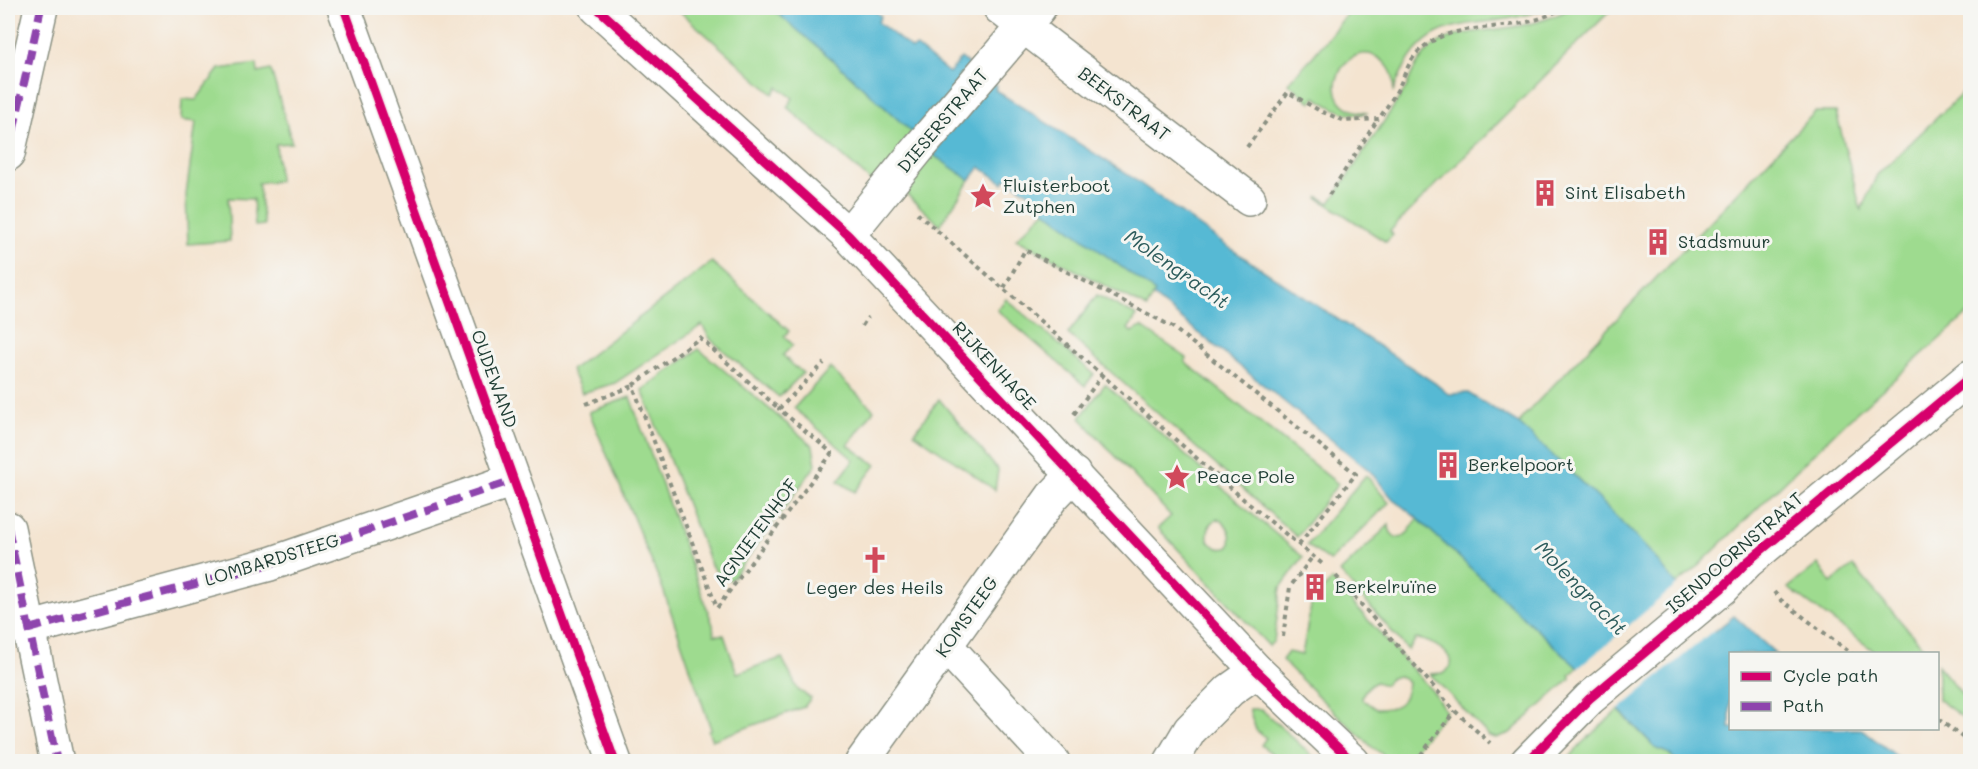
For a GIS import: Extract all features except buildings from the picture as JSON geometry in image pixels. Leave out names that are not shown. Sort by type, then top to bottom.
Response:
[{"type":"street","points":[[8,154],[40,8]]},
{"type":"street","name":"OUDEWAND","points":[[344,8],[615,762]]},
{"type":"street","name":"RIJKENHAGE","points":[[597,8],[848,235],[1257,671],[1353,762]]},
{"type":"street","name":"DIESERSTRAAT","points":[[848,235],[987,69],[1020,14]]},
{"type":"street","name":"BEEKSTRAAT","points":[[1020,14],[1249,199]]},
{"type":"street","name":"ISENDOORNSTRAAT","points":[[1527,762],[1589,699],[1722,588],[1747,562],[1971,377]]},
{"type":"street","name":"KOMSTEEG","points":[[862,762],[1052,497],[1074,474]]},
{"type":"street","name":"LOMBARDSTEEG","points":[[28,629],[270,564],[513,480]]},
{"type":"street","points":[[8,528],[57,762]]},
{"type":"street","points":[[946,646],[1053,762]]},
{"type":"street","points":[[1171,762],[1190,730],[1230,690],[1257,671]]},
{"type":"path","points":[[1329,195],[1399,87],[1406,69],[1417,54],[1430,43],[1460,30],[1506,26],[1534,20],[1565,8]]},
{"type":"path","points":[[1223,179],[1288,92],[1320,111],[1345,121],[1379,118]]},
{"type":"path","points":[[914,210],[1298,545],[1325,566]]},
{"type":"path","points":[[1004,288],[1025,250],[1171,326],[1356,474],[1298,545]]},
{"type":"path","points":[[862,326],[868,318]]},
{"type":"path","points":[[779,409],[824,363]]},
{"type":"path","points":[[1049,448],[1103,374]]},
{"type":"path","points":[[1257,671],[1281,647],[1290,586],[1313,556]]},
{"type":"path","points":[[1336,576],[1455,711],[1492,745]]},
{"type":"path","points":[[1415,762],[1455,711]]},
{"type":"path","points":[[1939,720],[1971,743]]},
{"type":"green space","points":[[676,8],[771,8],[801,31],[916,136],[874,184],[787,107],[793,98],[778,87],[773,94]]},
{"type":"green space","points":[[1352,8],[1547,8],[1522,16],[1456,26],[1438,33],[1422,44],[1407,63],[1393,92],[1393,76],[1384,62],[1370,54],[1357,55],[1346,62],[1339,74],[1336,87],[1339,99],[1349,109],[1368,113],[1353,114],[1340,111],[1315,97],[1311,102],[1288,83]]},
{"type":"green space","points":[[1572,8],[1613,8],[1390,231],[1393,235],[1386,242],[1318,198],[1330,203],[1406,88],[1415,67],[1426,53],[1439,43],[1468,33],[1536,22]]},
{"type":"green space","points":[[257,64],[258,73],[270,70],[272,73],[292,143],[276,144],[279,181],[258,183],[264,225],[255,226],[253,199],[228,198],[230,241],[188,244],[186,195],[196,122],[181,120],[182,99],[196,100],[219,69]]},
{"type":"green space","points":[[1970,86],[1970,312],[1847,421],[1694,570],[1675,585],[1620,521],[1519,424],[1522,418],[1815,112],[1836,112],[1861,210],[1877,175]]},
{"type":"green space","points":[[932,154],[970,180],[940,225],[902,190]]},
{"type":"green space","points":[[1046,210],[1155,292],[1147,308],[1016,239]]},
{"type":"green space","points":[[712,262],[789,331],[784,336],[793,345],[783,355],[803,373],[779,397],[711,340],[702,325],[615,383],[582,393],[571,370]]},
{"type":"green space","points":[[1097,295],[1137,316],[1128,329],[1131,332],[1142,327],[1187,358],[1185,362],[1338,484],[1297,537],[1068,334]]},
{"type":"green space","points":[[1006,299],[1094,374],[1085,386],[997,310]]},
{"type":"green space","points":[[699,349],[813,446],[816,465],[731,580],[720,576],[711,565],[642,390]]},
{"type":"green space","points":[[830,368],[874,410],[848,445],[876,465],[855,492],[838,481],[854,460],[794,408]]},
{"type":"green space","points":[[1105,384],[1303,557],[1281,587],[1274,641],[1269,646],[1158,528],[1171,516],[1080,418]],"holes":[[[1218,519],[1222,521],[1231,539],[1229,547],[1223,549],[1208,541],[1209,528],[1212,523]]]},
{"type":"green space","points":[[630,397],[713,625],[714,635],[724,635],[737,673],[782,658],[798,690],[811,698],[804,707],[712,740],[708,731],[711,729],[663,589],[589,412]]},
{"type":"green space","points":[[939,399],[998,470],[995,490],[914,433]]},
{"type":"green space","points":[[1366,475],[1389,503],[1330,561],[1307,545]]},
{"type":"green space","points":[[1418,519],[1578,668],[1569,675],[1571,678],[1510,733],[1496,738],[1489,736],[1430,674],[1445,673],[1450,667],[1448,655],[1429,642],[1416,639],[1408,650],[1340,572],[1389,525],[1392,534],[1400,538],[1406,535]]},
{"type":"green space","points":[[1818,564],[1831,583],[1853,566],[1927,652],[1876,652],[1788,588]]},
{"type":"green space","points":[[1332,580],[1434,693],[1446,712],[1405,761],[1392,761],[1372,747],[1282,660],[1288,652],[1302,655],[1312,600]],"holes":[[[1398,676],[1404,678],[1408,683],[1407,690],[1402,701],[1395,707],[1376,709],[1362,699],[1366,689],[1376,682],[1385,685],[1391,678]]]},
{"type":"green space","points":[[1939,666],[1970,704],[1970,723],[1939,700]]},
{"type":"green space","points":[[1249,709],[1261,709],[1318,761],[1282,761],[1261,745],[1266,738],[1256,730]]},
{"type":"green space","points":[[1618,710],[1657,749],[1668,753],[1678,761],[1566,762],[1581,744]]},
{"type":"water","name":"Molengracht","points":[[771,8],[871,8],[881,16],[878,22],[912,49],[917,47],[949,73],[961,58],[997,86],[995,90],[1130,176],[1228,247],[1435,383],[1448,394],[1468,393],[1519,424],[1598,498],[1651,553],[1715,631],[1734,616],[1774,652],[1729,652],[1729,730],[1862,730],[1903,761],[1678,762],[1668,753],[1657,749],[1578,668],[1418,519],[1393,499],[1370,471],[1153,296],[1155,292],[1031,200],[1033,196],[1006,178],[1003,183],[980,167],[970,180],[932,154],[916,136],[832,59]]},
{"type":"pier","points":[[1678,584],[1715,627],[1734,613],[1616,712],[1576,670]]},
{"type":"marked path","points":[[8,154],[41,8]]},
{"type":"marked path","points":[[28,629],[270,564],[513,480]]},
{"type":"marked path","points":[[8,528],[57,762]]},
{"type":"cycle path","points":[[344,8],[615,762]]},
{"type":"cycle path","points":[[597,8],[848,235],[1257,671],[1353,762]]},
{"type":"cycle path","points":[[1527,762],[1589,699],[1722,588],[1747,562],[1970,377]]},
{"type":"place","name":"Sint Elisabeth","points":[[1545,193]]},
{"type":"place","name":"Fluisterboot Zutphen","points":[[983,196]]},
{"type":"place","name":"Stadsmuur","points":[[1658,242]]},
{"type":"place","name":"Berkelpoort","points":[[1448,465]]},
{"type":"place","name":"Peace Pole","points":[[1177,477]]},
{"type":"place","name":"Leger des Heils","points":[[875,560]]},
{"type":"place","name":"Berkelruïne","points":[[1315,587]]}]
